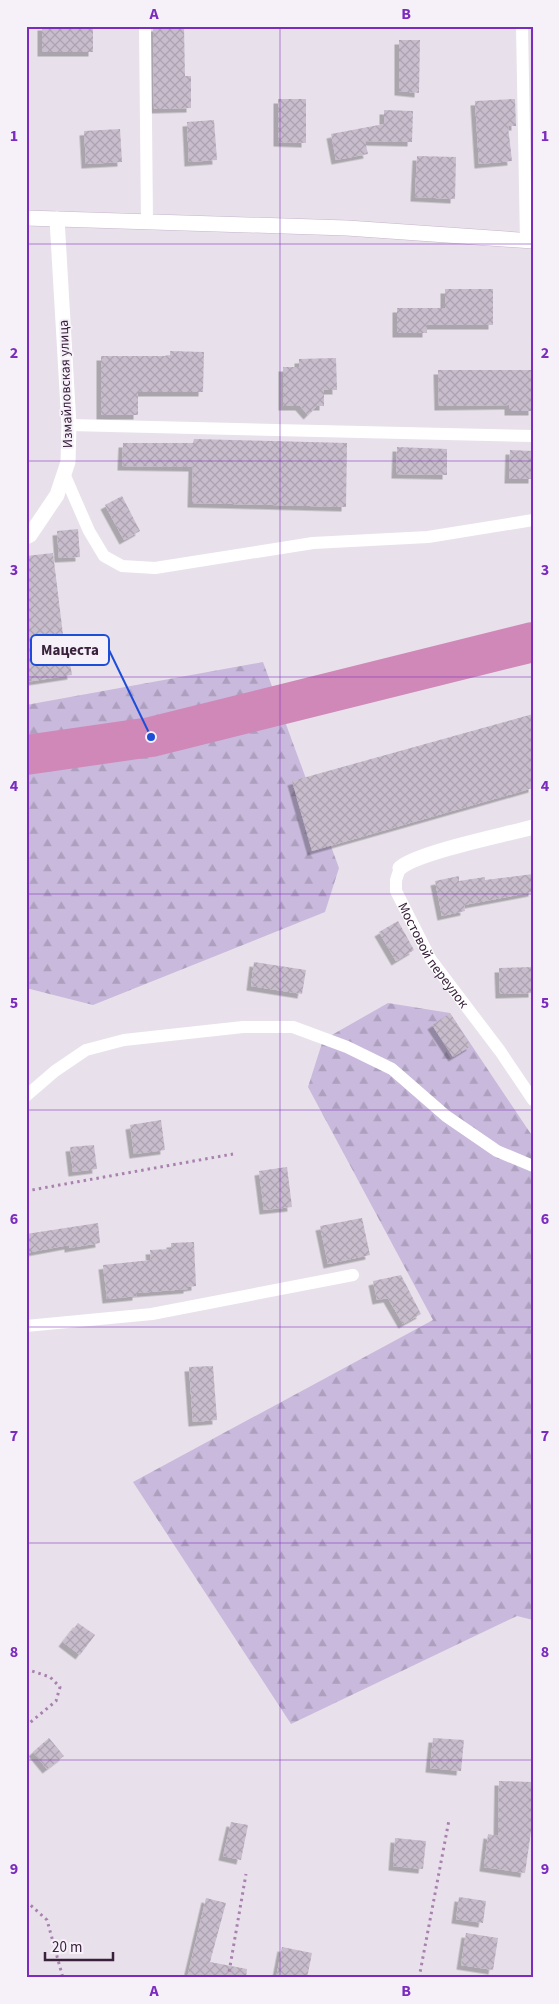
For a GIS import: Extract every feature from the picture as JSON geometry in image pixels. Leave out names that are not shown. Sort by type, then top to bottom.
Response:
[{"type":"street","points":[[26,218],[347,228],[529,241]]},
{"type":"street","name":"Измайловская улица","points":[[26,538],[57,495],[65,476],[68,462],[69,425],[57,219]]},
{"type":"street","name":"Мостовой переулок","points":[[400,868],[424,856],[533,827]]},
{"type":"lane","points":[[145,26],[147,221]]},
{"type":"lane","points":[[522,26],[529,241]]},
{"type":"lane","points":[[69,425],[533,436]]},
{"type":"lane","points":[[65,476],[89,530],[104,556],[122,566],[155,568],[313,543],[428,537],[533,520]]},
{"type":"lane","name":"Мостовой переулок","points":[[400,868],[396,880],[396,891],[431,960],[500,1051],[533,1100]]},
{"type":"lane","points":[[26,1096],[55,1071],[86,1050],[124,1040],[242,1027],[293,1027],[347,1047],[392,1069],[446,1116],[497,1151],[533,1166]]},
{"type":"lane","points":[[26,1326],[152,1314],[353,1275]]},
{"type":"path","points":[[26,1191],[233,1154]]},
{"type":"path","points":[[26,1669],[50,1677],[60,1687],[56,1702],[26,1726]]},
{"type":"path","points":[[419,1978],[450,1820]]},
{"type":"path","points":[[228,1978],[246,1874]]},
{"type":"path","points":[[26,1902],[47,1920],[63,1978]]},
{"type":"green space","points":[[263,662],[339,868],[325,912],[93,1005],[26,988],[26,705]]},
{"type":"green space","points":[[388,1003],[450,1013],[533,1137],[533,1620],[517,1616],[291,1724],[133,1482],[433,1320],[308,1087],[323,1040]]},
{"type":"building","points":[[42,26],[93,26],[93,52],[42,52]]},
{"type":"building","points":[[184,26],[185,76],[191,76],[191,108],[154,109],[153,27]]},
{"type":"building","points":[[399,40],[420,40],[419,93],[399,91]]},
{"type":"building","points":[[278,99],[306,99],[306,143],[278,142]]},
{"type":"building","points":[[515,99],[516,126],[508,126],[512,161],[479,164],[475,101]]},
{"type":"building","points":[[384,110],[413,111],[412,142],[365,141],[368,154],[336,160],[331,134],[384,124]]},
{"type":"building","points":[[214,120],[217,160],[189,162],[187,122]]},
{"type":"building","points":[[120,129],[122,162],[86,164],[84,131]]},
{"type":"building","points":[[417,156],[456,157],[455,199],[415,197]]},
{"type":"building","points":[[445,289],[493,289],[493,325],[427,325],[427,333],[397,333],[397,308],[445,308]]},
{"type":"building","points":[[170,351],[204,352],[203,392],[138,392],[138,415],[101,415],[101,356],[170,356]]},
{"type":"building","points":[[336,358],[337,390],[324,390],[324,406],[317,406],[308,415],[300,406],[283,406],[283,367],[299,367],[299,359]]},
{"type":"building","points":[[438,370],[533,370],[533,411],[509,411],[509,405],[439,406]]},
{"type":"building","points":[[194,439],[347,443],[346,507],[192,503],[193,467],[122,466],[123,443],[193,443]]},
{"type":"building","points":[[397,447],[447,449],[447,475],[396,474]]},
{"type":"building","points":[[510,450],[533,451],[533,479],[509,479]]},
{"type":"building","points":[[122,496],[140,531],[124,540],[105,505]]},
{"type":"building","points":[[78,529],[80,557],[59,558],[57,531]]},
{"type":"building","points":[[53,553],[65,651],[68,651],[72,675],[26,682],[26,628],[30,627],[26,600],[26,586],[29,586],[26,556]]},
{"type":"building","points":[[533,714],[533,788],[312,851],[292,781]]},
{"type":"building","points":[[533,874],[533,892],[464,905],[465,911],[442,916],[435,881],[459,876],[459,881],[485,877],[485,880]]},
{"type":"building","points":[[398,921],[414,950],[396,961],[379,932]]},
{"type":"building","points":[[254,962],[306,970],[302,994],[251,986]]},
{"type":"building","points":[[533,967],[533,993],[500,994],[499,968]]},
{"type":"building","points":[[450,1013],[471,1046],[453,1057],[432,1025]]},
{"type":"building","points":[[161,1120],[165,1150],[134,1154],[130,1125]]},
{"type":"building","points":[[94,1145],[97,1169],[73,1172],[70,1147]]},
{"type":"building","points":[[287,1167],[292,1207],[264,1210],[259,1171]]},
{"type":"building","points":[[362,1218],[370,1255],[328,1264],[320,1226]]},
{"type":"building","points":[[98,1223],[100,1243],[69,1248],[69,1245],[26,1253],[26,1234]]},
{"type":"building","points":[[194,1242],[196,1286],[188,1287],[188,1289],[137,1293],[137,1296],[107,1299],[103,1265],[151,1260],[150,1250],[171,1249],[171,1243]]},
{"type":"building","points":[[401,1275],[421,1314],[403,1324],[388,1298],[377,1300],[373,1281]]},
{"type":"building","points":[[213,1366],[217,1420],[193,1422],[189,1367]]},
{"type":"building","points":[[78,1623],[95,1635],[80,1655],[63,1642]]},
{"type":"building","points":[[49,1738],[64,1756],[47,1769],[33,1752]]},
{"type":"building","points":[[433,1738],[464,1740],[461,1771],[430,1768]]},
{"type":"building","points":[[499,1781],[533,1782],[533,1818],[525,1873],[484,1867],[488,1834],[498,1836]]},
{"type":"building","points":[[231,1822],[248,1825],[241,1860],[223,1856]]},
{"type":"building","points":[[395,1838],[426,1841],[423,1869],[393,1866]]},
{"type":"building","points":[[459,1897],[486,1901],[483,1923],[456,1919]]},
{"type":"building","points":[[206,1898],[226,1903],[210,1962],[247,1969],[246,1978],[187,1978]]},
{"type":"building","points":[[466,1933],[498,1938],[493,1970],[461,1965]]},
{"type":"building","points":[[282,1947],[312,1953],[307,1978],[276,1978]]},
{"type":"waterway","points":[[26,755],[151,737],[533,642]]},
{"type":"place","name":"Мацеста","points":[[151,737]]}]
